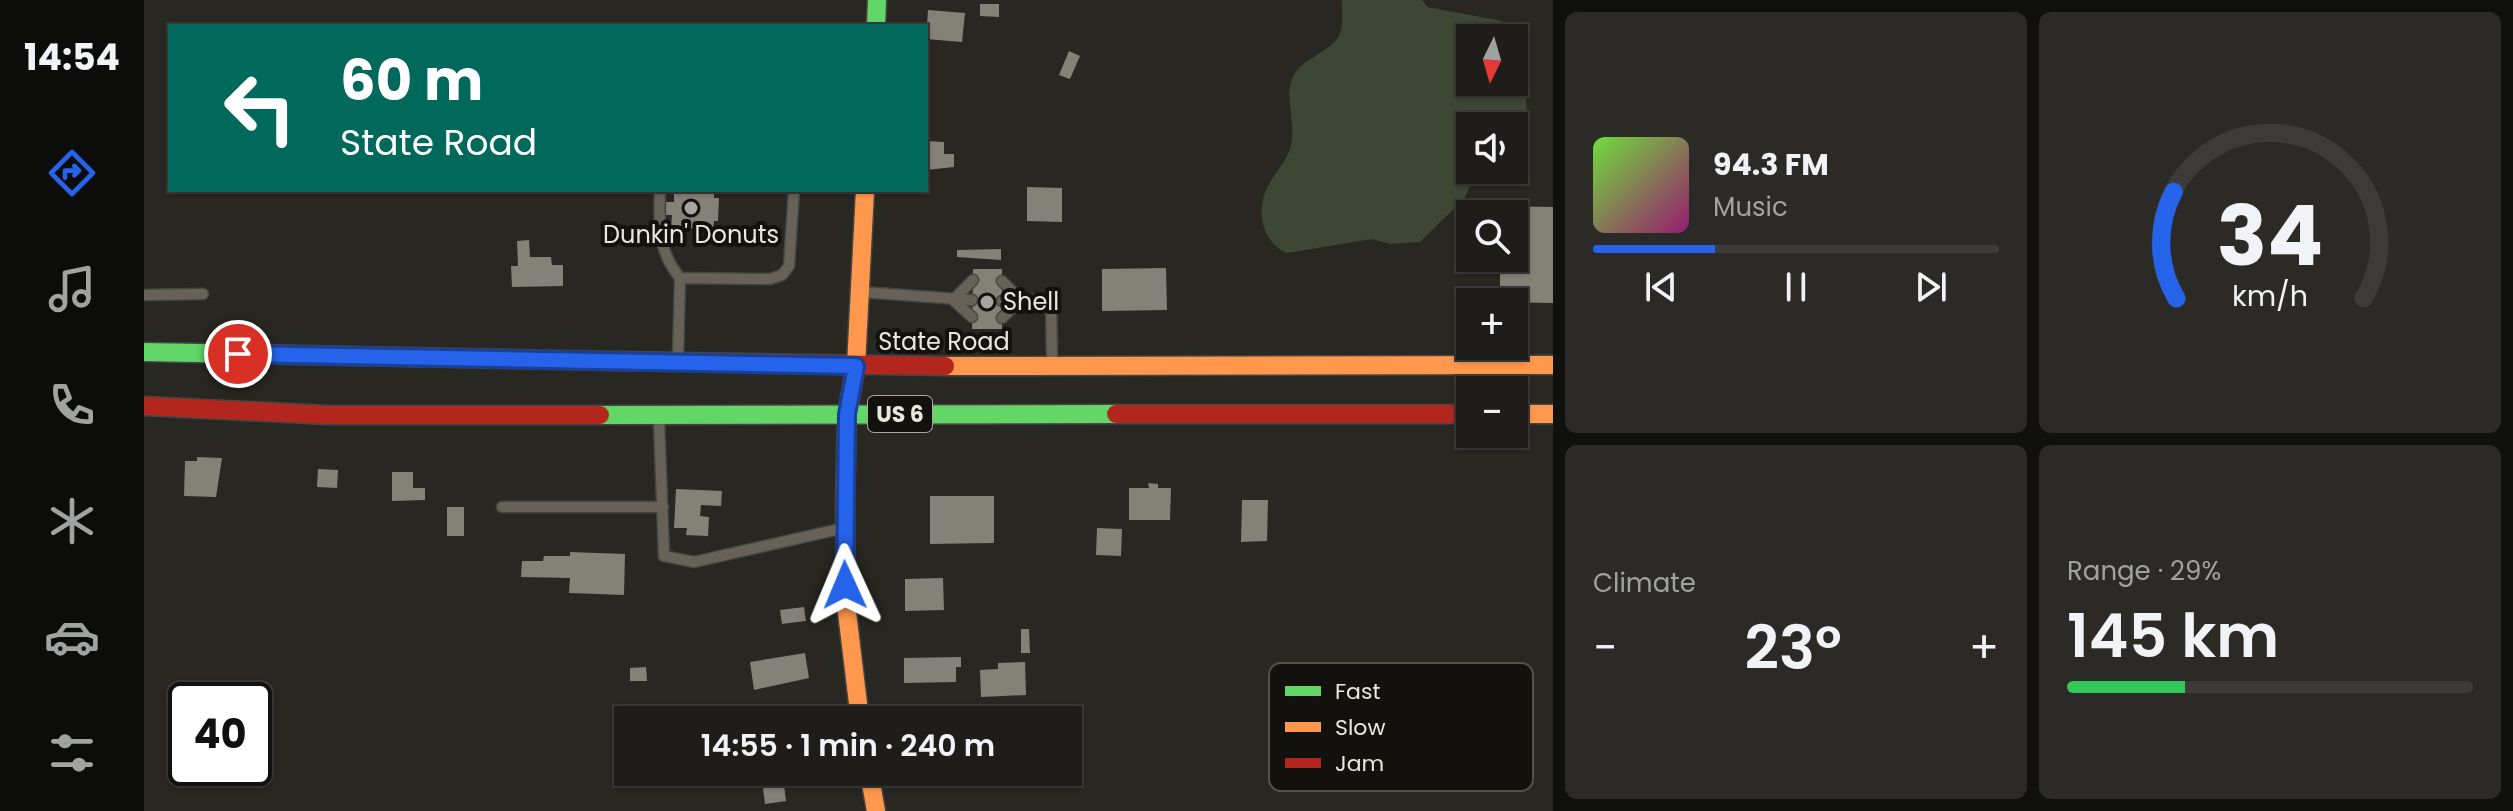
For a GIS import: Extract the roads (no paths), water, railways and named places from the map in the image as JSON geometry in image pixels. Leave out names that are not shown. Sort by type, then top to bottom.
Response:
[{"type":"main road","points":[[876,24],[877,0]]},
{"type":"main road","points":[[858,706],[846,604],[845,528],[847,414],[856,366],[865,192]]},
{"type":"main road","name":"State Road","points":[[144,352],[856,366],[1553,365]]},
{"type":"main road","name":"US 6","points":[[144,406],[329,415],[1456,414]]},
{"type":"main road","points":[[1528,414],[1553,414]]},
{"type":"main road","points":[[872,786],[876,811]]},
{"type":"lane","points":[[660,192],[661,247],[666,261],[680,278],[678,363]]},
{"type":"lane","points":[[680,278],[770,279],[782,275],[789,266],[794,192]]},
{"type":"lane","points":[[953,300],[973,280]]},
{"type":"lane","points":[[1002,281],[1021,300]]},
{"type":"lane","points":[[859,292],[972,300]]},
{"type":"lane","points":[[144,295],[203,294]]},
{"type":"lane","points":[[1002,301],[1051,299],[1052,366]]},
{"type":"lane","points":[[953,300],[972,317]]},
{"type":"lane","points":[[1002,318],[1021,300]]},
{"type":"lane","points":[[659,414],[664,556],[694,562],[845,528]]},
{"type":"lane","points":[[502,507],[663,507]]},
{"type":"place","name":"Dunkin' Donuts","points":[[691,208]]},
{"type":"place","name":"Shell","points":[[987,302]]}]
